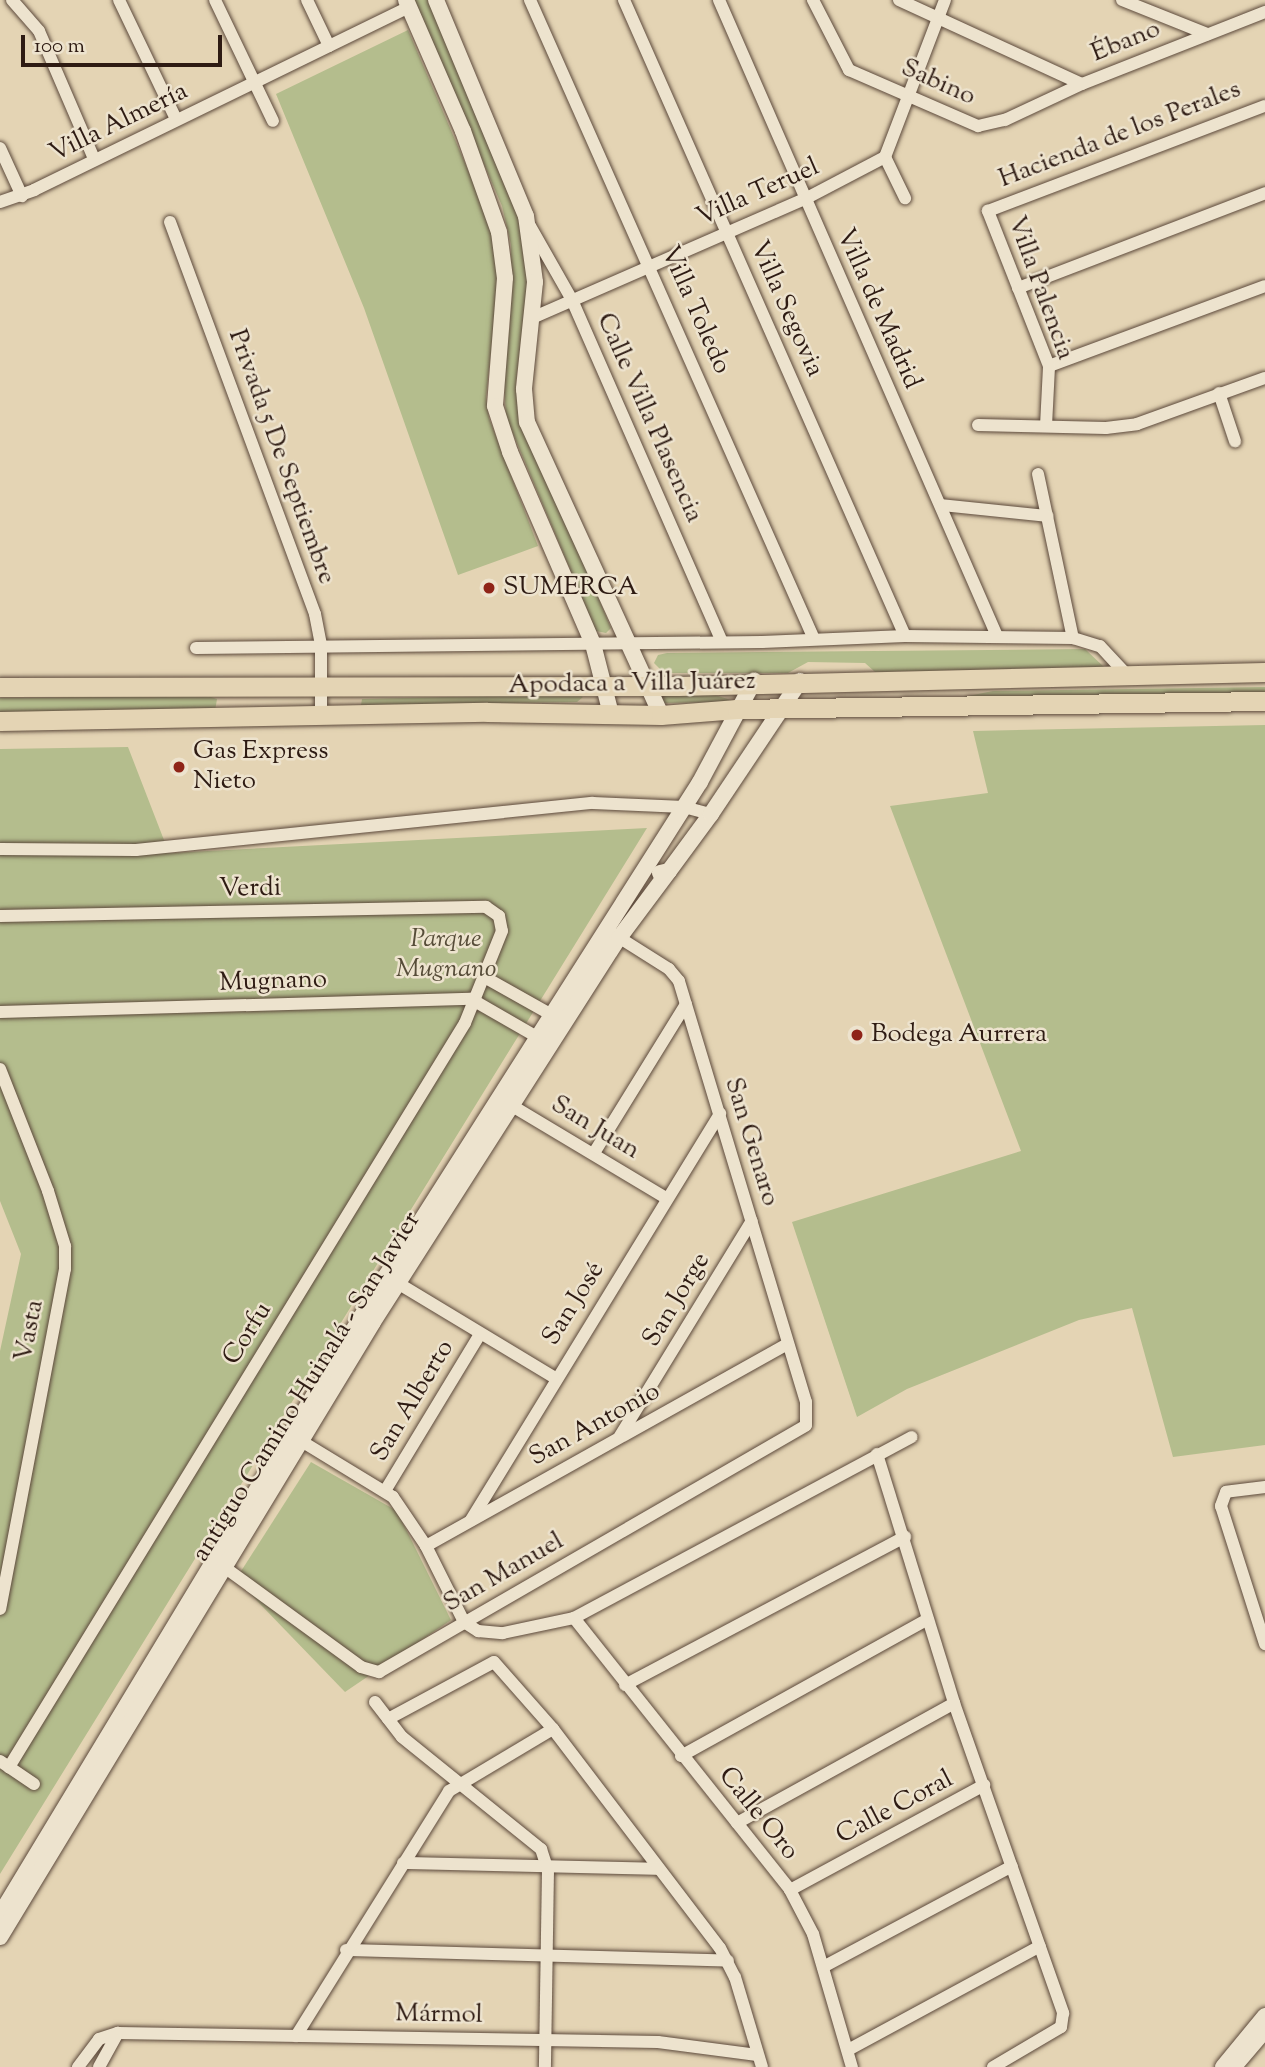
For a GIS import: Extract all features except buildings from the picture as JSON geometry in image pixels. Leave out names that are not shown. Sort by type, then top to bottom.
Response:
[{"type":"main road","points":[[436,0],[526,216],[535,266],[524,413],[661,715]]},
{"type":"main road","points":[[407,4],[463,131],[497,226],[505,278],[494,395],[510,452],[593,644],[611,714]]},
{"type":"main road","points":[[497,226],[526,216]]},
{"type":"main road","points":[[510,452],[535,442]]},
{"type":"main road","name":"Apodaca a Villa Juárez","points":[[0,687],[649,685],[1265,672]]},
{"type":"main road","points":[[0,1915],[392,1280],[612,934],[637,877],[684,807],[754,681]]},
{"type":"main road","points":[[506,1102],[550,1014],[612,934],[669,871],[711,814],[800,681]]},
{"type":"main road","name":"Apodaca a Villa Juárez","points":[[0,721],[321,714],[661,715],[737,709],[1265,701]]},
{"type":"main road","points":[[637,877],[669,871]]},
{"type":"main road","name":"antiguo Camino Huinalá - San Javier","points":[[0,1937],[219,1563]]},
{"type":"main road","points":[[1223,2067],[1265,2016]]},
{"type":"street","points":[[12,0],[39,31],[94,159]]},
{"type":"street","points":[[119,0],[176,119]]},
{"type":"street","points":[[215,0],[273,121]]},
{"type":"street","points":[[307,0],[329,46]]},
{"type":"street","name":"Villa Toledo","points":[[530,0],[651,264],[814,639]]},
{"type":"street","name":"Villa Segovia","points":[[624,0],[905,636]]},
{"type":"street","name":"Villa de Madrid","points":[[719,0],[997,636]]},
{"type":"street","name":"Sabino","points":[[813,0],[844,65],[978,126],[1004,120],[1082,84]]},
{"type":"street","points":[[899,0],[939,16],[1082,84]]},
{"type":"street","points":[[905,198],[885,157],[945,0]]},
{"type":"street","points":[[1122,0],[1207,34]]},
{"type":"street","name":"Villa Almería","points":[[0,202],[22,196],[329,46],[407,4]]},
{"type":"street","name":"Ébano","points":[[1082,84],[1265,12]]},
{"type":"street","name":"Hacienda de los Perales","points":[[991,209],[1265,106]]},
{"type":"street","points":[[0,148],[22,196]]},
{"type":"street","name":"Villa Teruel","points":[[532,318],[651,264],[805,200],[885,157]]},
{"type":"street","points":[[1018,288],[1265,193]]},
{"type":"street","name":"Villa Palencia","points":[[991,209],[988,215],[1049,366],[1046,426]]},
{"type":"street","name":"Calle Villa Plasencia","points":[[526,216],[572,300],[722,642]]},
{"type":"street","name":"Privada 5 De Septiembre","points":[[170,222],[315,614],[321,645],[321,714]]},
{"type":"street","points":[[1049,366],[1265,286]]},
{"type":"street","points":[[978,425],[1137,424],[1265,378]]},
{"type":"street","points":[[1219,393],[1235,442]]},
{"type":"street","points":[[1038,474],[1073,638]]},
{"type":"street","points":[[941,505],[1047,516]]},
{"type":"street","points":[[196,648],[722,642],[905,636],[1073,638],[1100,646],[1125,673]]},
{"type":"street","points":[[0,849],[136,850],[593,803],[684,807],[711,814]]},
{"type":"street","name":"Verdi","points":[[0,916],[486,907],[499,916]]},
{"type":"street","name":"Corfu","points":[[5,1764],[465,1023],[486,978],[502,931],[499,916]]},
{"type":"street","name":"San Genaro","points":[[612,934],[676,975],[752,1221],[786,1345],[806,1402]]},
{"type":"street","points":[[486,978],[550,1014]]},
{"type":"street","points":[[474,1001],[537,1037]]},
{"type":"street","name":"Mugnano","points":[[0,1012],[474,1001]]},
{"type":"street","points":[[594,1153],[686,1004]]},
{"type":"street","name":"Vasta","points":[[0,1069],[43,1178],[65,1257],[0,1609]]},
{"type":"street","name":"San Juan","points":[[506,1102],[666,1198]]},
{"type":"street","name":"San José","points":[[471,1520],[555,1378],[720,1114]]},
{"type":"street","name":"San Jorge","points":[[618,1439],[752,1221]]},
{"type":"street","points":[[392,1280],[555,1378]]},
{"type":"street","name":"San Alberto","points":[[385,1491],[480,1334]]},
{"type":"street","name":"San Antonio","points":[[426,1546],[786,1345]]},
{"type":"street","name":"San Manuel","points":[[219,1563],[361,1667],[379,1672],[802,1429],[808,1422],[806,1402]]},
{"type":"street","points":[[296,1437],[385,1491],[426,1546],[464,1622],[478,1631],[503,1633],[574,1618],[911,1437]]},
{"type":"street","points":[[877,1454],[905,1537],[954,1703],[1063,2013],[1061,2027],[993,2067]]},
{"type":"street","points":[[1265,1487],[1226,1492],[1221,1506],[1265,1644]]},
{"type":"street","points":[[625,1685],[905,1537]]},
{"type":"street","name":"Calle Oro","points":[[574,1618],[790,1890],[810,1926],[852,2067]]},
{"type":"street","points":[[681,1756],[928,1619]]},
{"type":"street","points":[[388,1719],[494,1662],[553,1729],[728,1961],[760,2061]]},
{"type":"street","points":[[375,1702],[402,1737],[525,1832],[541,1849],[548,1870],[545,2067]]},
{"type":"street","points":[[737,1823],[954,1703]]},
{"type":"street","points":[[296,2036],[346,1950],[442,1799],[460,1782],[553,1729]]},
{"type":"street","points":[[5,1764],[34,1784]]},
{"type":"street","name":"Calle Coral","points":[[790,1890],[984,1786]]},
{"type":"street","points":[[402,1864],[548,1870],[659,1869]]},
{"type":"street","points":[[824,1967],[1012,1866]]},
{"type":"street","points":[[848,2050],[1040,1946]]},
{"type":"street","points":[[346,1950],[728,1961]]},
{"type":"street","points":[[78,2067],[99,2039],[118,2033]]},
{"type":"street","points":[[99,2067],[118,2033]]},
{"type":"street","name":"Mármol","points":[[118,2033],[545,2038],[658,2042],[760,2061]]},
{"type":"street","points":[[1236,2067],[1265,2033]]},
{"type":"green space","points":[[413,0],[428,0],[523,229],[529,269],[516,383],[520,410],[611,628],[606,633],[596,631],[506,417],[503,364],[510,327],[511,245],[502,206]]},
{"type":"green space","points":[[408,30],[489,219],[500,269],[486,397],[489,418],[538,546],[458,575],[364,308],[276,94]]},
{"type":"green space","points":[[1085,649],[1105,668],[875,672],[865,663],[808,662],[788,673],[664,673],[654,663],[658,655],[667,653]]},
{"type":"green space","points":[[1265,687],[1265,697],[963,697],[993,691]]},
{"type":"green space","points":[[578,694],[583,697],[577,702],[361,705],[362,699]]},
{"type":"green space","points":[[712,694],[737,702],[661,703],[659,695]]},
{"type":"green space","points":[[208,696],[217,699],[215,711],[0,716],[0,698]]},
{"type":"green space","points":[[1265,725],[1265,1445],[1173,1457],[1132,1308],[1079,1320],[907,1389],[857,1417],[792,1222],[1021,1151],[890,806],[988,793],[973,731]]},
{"type":"green space","name":"Parque Mugnano","points":[[128,747],[169,853],[647,828],[0,1874],[0,1351],[21,1254],[0,1201],[0,749]]},
{"type":"green space","points":[[311,1462],[397,1511],[451,1620],[345,1692],[236,1579]]},
{"type":"place","name":"SUMERCA","points":[[489,588]]},
{"type":"place","name":"Gas Express Nieto","points":[[179,767]]},
{"type":"place","name":"Bodega Aurrera","points":[[857,1035]]}]
